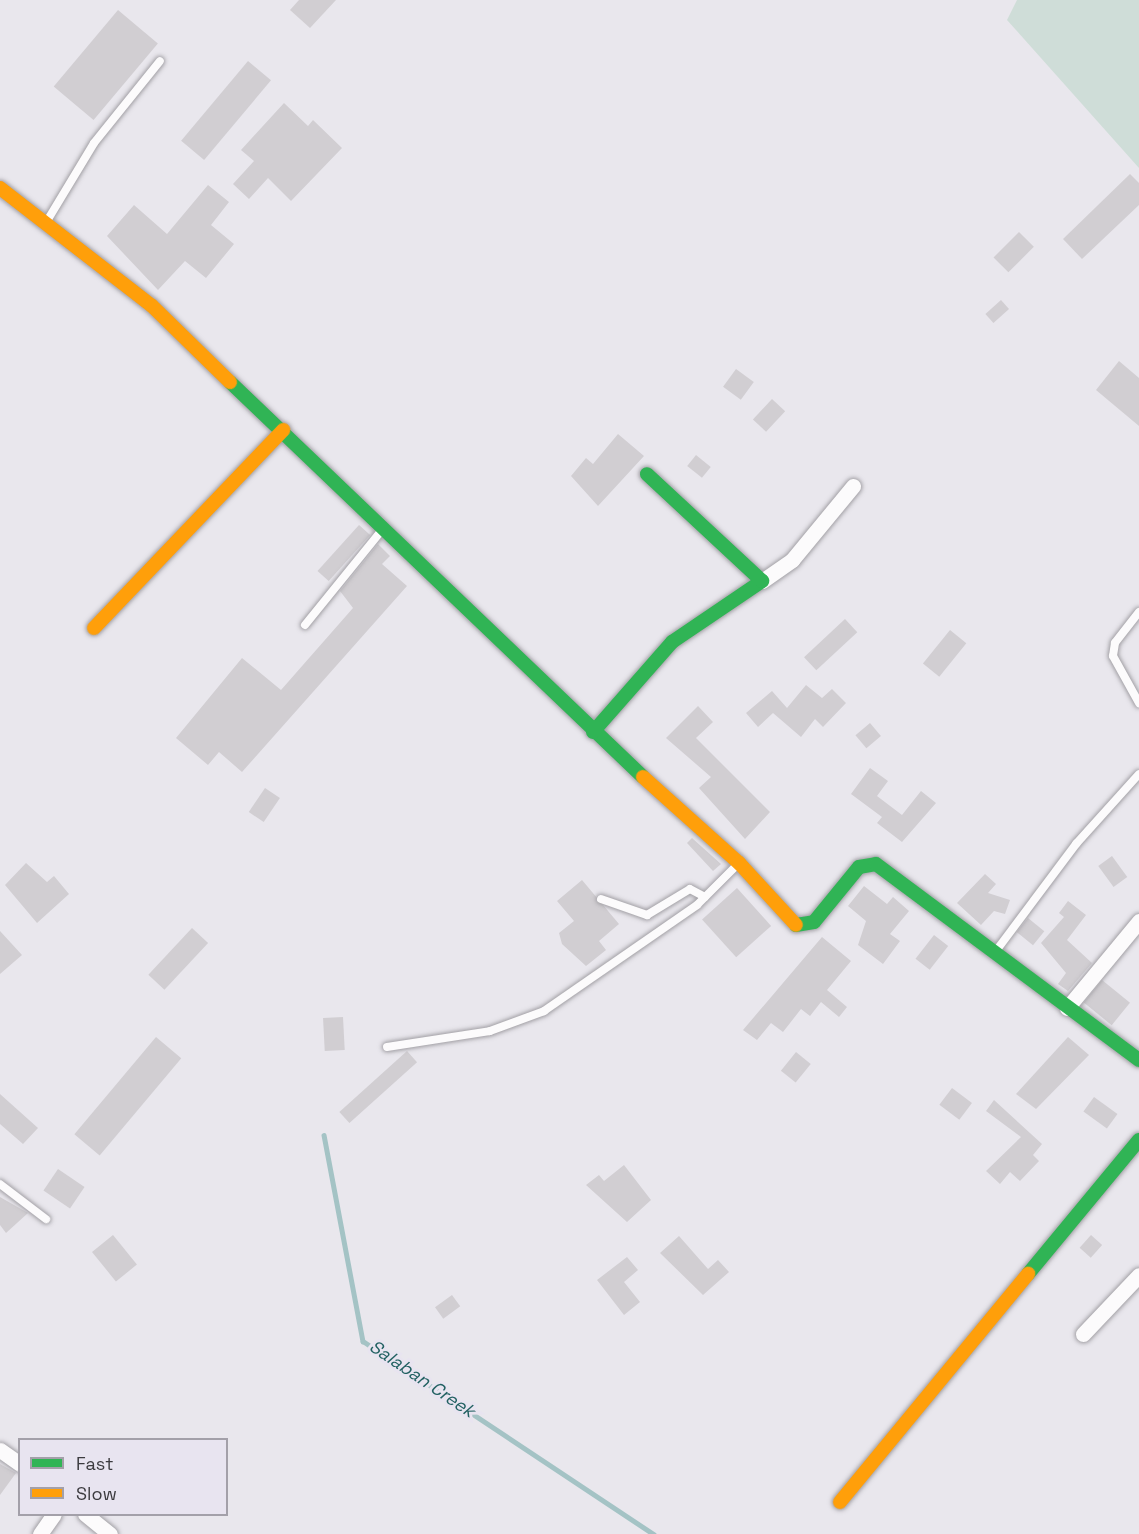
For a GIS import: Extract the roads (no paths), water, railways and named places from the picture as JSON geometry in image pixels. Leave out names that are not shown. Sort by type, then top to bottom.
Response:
[{"type":"street","points":[[0,188],[47,220],[152,306],[283,430],[593,732],[739,863],[802,928],[814,922],[859,867],[876,864],[996,951],[1067,1008],[1139,1060]]},
{"type":"street","points":[[94,628],[283,430]]},
{"type":"street","points":[[646,474],[762,581]]},
{"type":"street","points":[[593,732],[672,642],[792,560],[853,486]]},
{"type":"street","points":[[1067,1008],[1139,921]]},
{"type":"street","points":[[840,1502],[1139,1140]]},
{"type":"street","points":[[1083,1334],[1139,1275]]},
{"type":"street","points":[[0,1450],[18,1463]]},
{"type":"street","points":[[40,1534],[53,1516]]},
{"type":"street","points":[[86,1516],[110,1534]]},
{"type":"lane","points":[[47,220],[94,143],[160,61]]},
{"type":"lane","points":[[305,625],[383,529]]},
{"type":"lane","points":[[1139,612],[1114,643],[1113,656],[1139,703]]},
{"type":"lane","points":[[996,951],[1076,844],[1139,774]]},
{"type":"lane","points":[[387,1047],[490,1031],[544,1011],[705,897],[739,863]]},
{"type":"lane","points":[[601,898],[648,915],[690,890],[705,897]]},
{"type":"lane","points":[[0,1184],[46,1219]]},
{"type":"waterway","name":"Salaban Creek","points":[[324,1135],[363,1341],[654,1534]]}]
